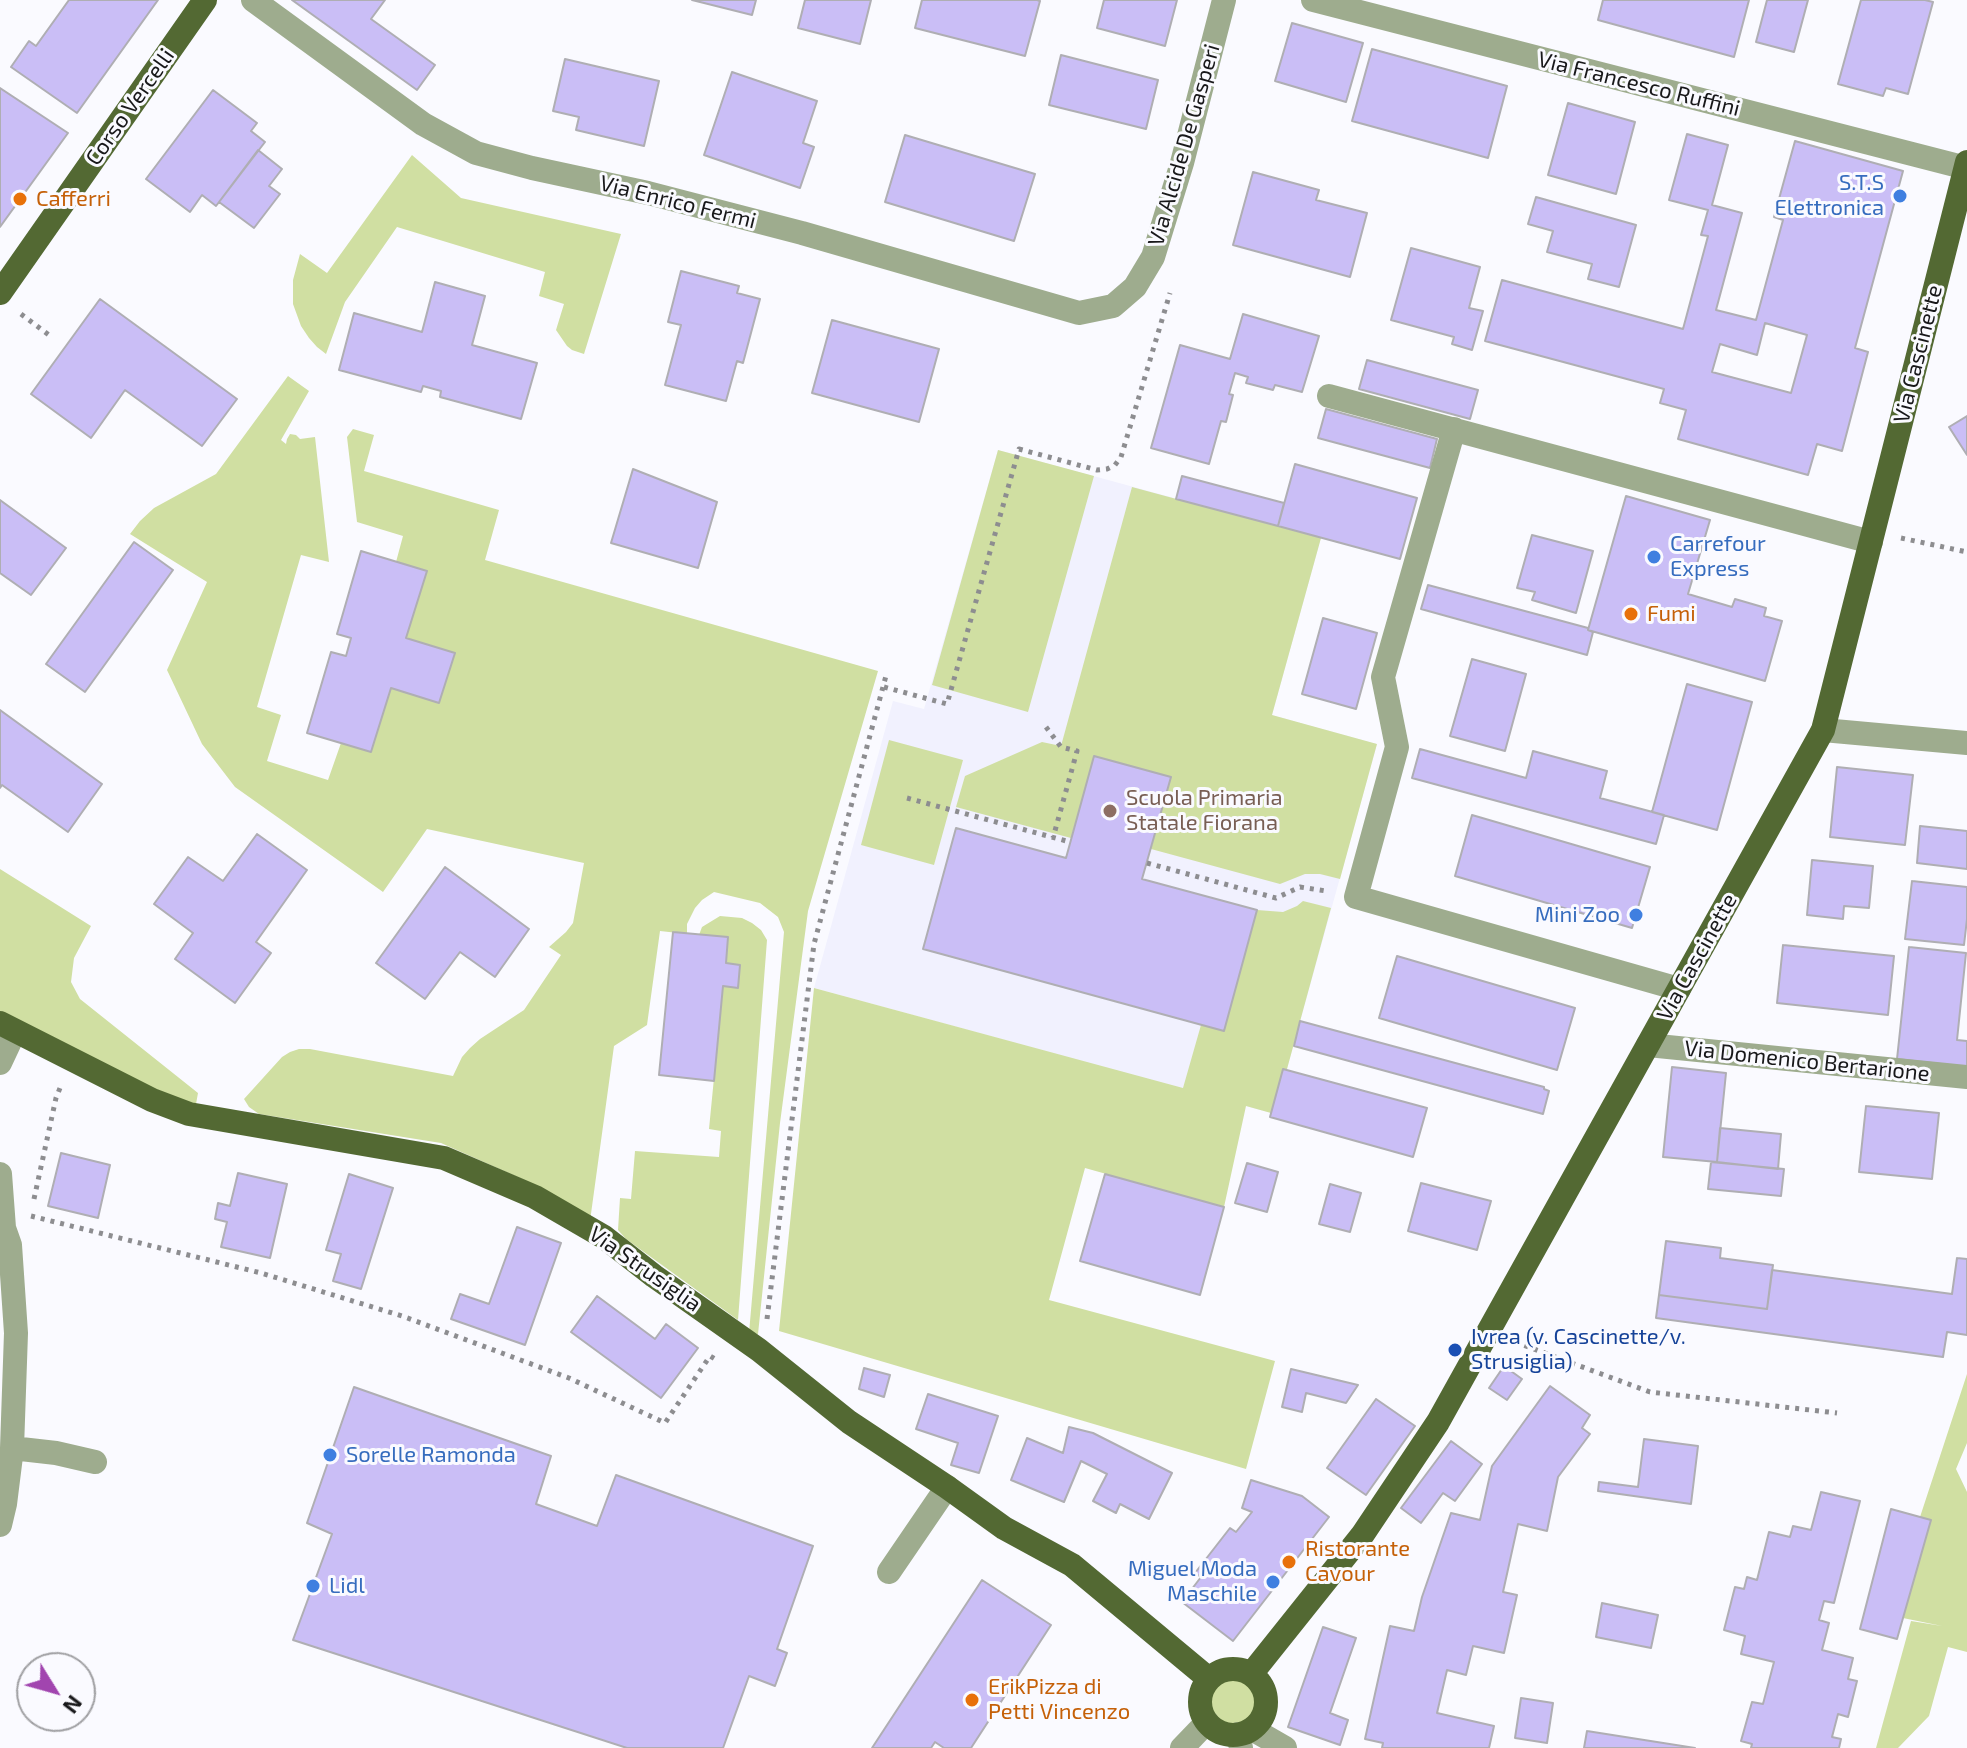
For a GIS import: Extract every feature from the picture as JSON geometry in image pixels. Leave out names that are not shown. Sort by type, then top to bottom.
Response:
[{"type":"main road","name":"Corso Vercelli","points":[[6,301],[205,0]]},
{"type":"main road","name":"Via Cascinette","points":[[1252,1673],[1363,1534],[1438,1422],[1823,730],[1966,165]]},
{"type":"main road","name":"Via Strusiglia","points":[[8,1027],[152,1100],[189,1114],[444,1158],[535,1197],[604,1237],[654,1276],[763,1344],[849,1422],[1004,1528],[1072,1565],[1209,1679]]},
{"type":"main road","points":[[1231,1668],[1252,1673],[1266,1692],[1265,1712],[1260,1722],[1244,1737],[1220,1732],[1207,1722],[1202,1713],[1201,1695],[1209,1679],[1219,1671],[1231,1668]]},
{"type":"street","name":"Via Enrico Fermi","points":[[253,0],[423,124],[476,153],[802,233],[1079,313],[1113,306],[1135,287]]},
{"type":"street","name":"Via Alcide De Gasperi","points":[[1135,287],[1153,257],[1164,222],[1224,0]]},
{"type":"street","name":"Via Francesco Ruffini","points":[[1313,0],[1966,165]]},
{"type":"street","points":[[1329,396],[1872,537]]},
{"type":"street","points":[[1454,429],[1383,677],[1397,747],[1356,897],[1679,989]]},
{"type":"street","points":[[1823,730],[1967,743]]},
{"type":"street","points":[[0,1063],[8,1027]]},
{"type":"street","name":"Via Domenico Bertarione","points":[[1648,1045],[1967,1077]]},
{"type":"street","points":[[0,1174],[16,1333],[12,1448],[0,1525]]},
{"type":"street","points":[[12,1448],[95,1462]]},
{"type":"street","points":[[889,1572],[947,1487]]},
{"type":"street","points":[[1182,1748],[1207,1722]]},
{"type":"street","points":[[1244,1737],[1285,1748]]},
{"type":"path","points":[[884,687],[947,704],[1019,449],[1097,470],[1115,465],[1121,457],[1171,289]]},
{"type":"path","points":[[6,301],[49,335]]},
{"type":"path","points":[[1872,537],[1967,552]]},
{"type":"path","points":[[763,1344],[814,944],[887,672]]},
{"type":"path","points":[[1046,727],[1061,747],[1077,751],[1053,838]]},
{"type":"path","points":[[907,798],[1070,842]]},
{"type":"path","points":[[1147,863],[1276,898],[1300,887],[1335,893]]},
{"type":"path","points":[[34,1201],[56,1098],[72,1061]]},
{"type":"path","points":[[31,1216],[261,1273],[402,1316],[569,1378],[665,1423],[710,1356],[720,1364]]},
{"type":"path","points":[[1488,1331],[1650,1392],[1837,1413]]},
{"type":"shaded area","name":"Scuola Primaria Statale Fiorana","points":[[998,450],[1321,538],[1272,715],[1377,744],[1287,1069],[1283,1069],[1271,1113],[814,988],[893,701],[924,709]]},
{"type":"green space","points":[[412,155],[461,198],[621,234],[584,354],[567,346],[556,330],[564,304],[539,296],[545,272],[397,227],[345,302],[326,354],[309,338],[293,304],[293,280],[300,254],[327,273]]},
{"type":"green space","points":[[288,376],[309,391],[281,440],[286,444],[290,434],[300,439],[315,437],[329,562],[301,555],[257,707],[281,715],[267,761],[328,780],[341,743],[371,752],[391,688],[439,702],[455,654],[406,638],[396,562],[403,536],[357,522],[347,437],[353,429],[374,435],[364,471],[499,510],[485,560],[878,671],[808,911],[780,1123],[758,1334],[749,1333],[784,932],[778,917],[760,903],[714,892],[695,908],[687,924],[687,934],[660,931],[647,1025],[614,1046],[590,1221],[522,1179],[441,1143],[259,1114],[244,1099],[282,1057],[299,1049],[453,1076],[470,1048],[524,1010],[561,955],[549,947],[573,923],[584,863],[427,829],[383,892],[235,787],[202,744],[167,670],[207,582],[130,534],[154,508],[216,474]]},
{"type":"green space","points":[[998,450],[1094,476],[1028,712],[932,685]]},
{"type":"green space","points":[[1132,487],[1321,538],[1272,715],[1377,744],[1340,879],[1305,874],[1280,884],[1151,849],[1171,777],[1094,756],[1071,838],[956,807],[965,776],[1042,742],[1061,746]]},
{"type":"green space","points":[[889,740],[963,760],[934,865],[861,845]]},
{"type":"green space","points":[[0,869],[91,926],[74,958],[71,982],[80,999],[198,1093],[196,1104],[178,1101],[0,1011]]},
{"type":"green space","points":[[1303,901],[1331,908],[1287,1069],[1283,1069],[1271,1113],[1246,1106],[1224,1207],[1085,1168],[1049,1300],[1275,1361],[1246,1469],[779,1331],[814,988],[1183,1088],[1201,1025],[1224,1031],[1257,910],[1283,912]]},
{"type":"green space","points":[[720,916],[742,918],[752,923],[767,940],[738,1320],[618,1230],[620,1198],[631,1199],[635,1151],[719,1157],[721,1131],[709,1129],[723,986],[738,987],[740,965],[726,963],[728,937],[699,935],[702,927]]},
{"type":"green space","points":[[1967,1374],[1967,1443],[1956,1469],[1967,1492],[1967,1652],[1948,1647],[1929,1716],[1898,1748],[1876,1748],[1911,1621],[1942,1626],[1903,1618],[1931,1520],[1920,1517]]},
{"type":"green space","points":[[1233,1680],[1249,1686],[1255,1702],[1249,1718],[1233,1724],[1217,1718],[1211,1702],[1217,1686]]},
{"type":"building","points":[[69,0],[158,0],[77,113],[11,67],[29,41],[36,46]]},
{"type":"building","points":[[292,0],[385,0],[371,19],[435,65],[417,90]]},
{"type":"building","points":[[692,0],[756,0],[752,15]]},
{"type":"building","points":[[805,0],[871,0],[860,44],[798,28]]},
{"type":"building","points":[[922,0],[1040,1],[1025,56],[915,28]]},
{"type":"building","points":[[1104,0],[1177,0],[1165,46],[1097,28]]},
{"type":"building","points":[[1603,0],[1749,0],[1734,57],[1598,20]]},
{"type":"building","points":[[1767,0],[1808,0],[1794,52],[1756,42]]},
{"type":"building","points":[[1861,0],[1933,2],[1908,94],[1886,88],[1883,96],[1838,84]]},
{"type":"building","points":[[1292,23],[1363,43],[1346,102],[1275,81]]},
{"type":"building","points":[[1372,49],[1507,86],[1488,158],[1352,121]]},
{"type":"building","points":[[1061,55],[1158,80],[1146,129],[1049,105]]},
{"type":"building","points":[[565,59],[659,81],[644,146],[576,130],[579,117],[553,111]]},
{"type":"building","points":[[732,72],[817,101],[803,143],[814,147],[800,188],[704,155]]},
{"type":"building","points":[[0,88],[68,133],[0,227]]},
{"type":"building","points":[[213,90],[257,123],[251,131],[265,142],[216,206],[202,195],[190,212],[146,179]]},
{"type":"building","points":[[1568,103],[1635,122],[1616,194],[1548,175]]},
{"type":"building","points":[[1687,134],[1728,145],[1712,205],[1742,213],[1716,310],[1756,320],[1783,220],[1774,217],[1795,141],[1903,171],[1855,348],[1868,352],[1842,451],[1817,444],[1808,475],[1678,439],[1686,410],[1660,403],[1664,389],[1485,341],[1502,280],[1683,329],[1708,236],[1701,235],[1708,210],[1669,200]],"holes":[[[1765,323],[1807,335],[1791,393],[1712,372],[1720,344],[1757,355]]]},
{"type":"building","points":[[905,135],[1035,174],[1014,241],[885,202]]},
{"type":"building","points":[[258,150],[282,169],[269,186],[280,194],[254,228],[219,202]]},
{"type":"building","points":[[1253,172],[1319,190],[1316,200],[1367,213],[1350,277],[1233,245]]},
{"type":"building","points":[[1536,197],[1636,225],[1619,287],[1588,279],[1592,264],[1547,252],[1553,231],[1528,224]]},
{"type":"building","points":[[1411,248],[1480,267],[1469,308],[1483,311],[1472,350],[1452,344],[1454,337],[1391,320]]},
{"type":"building","points":[[681,271],[739,286],[737,293],[760,299],[743,363],[737,361],[726,401],[665,385],[681,325],[668,322]]},
{"type":"building","points":[[435,282],[485,296],[472,345],[537,363],[521,419],[440,397],[441,391],[423,386],[421,392],[339,370],[354,313],[422,332]]},
{"type":"building","points":[[100,299],[237,399],[202,446],[125,390],[91,438],[31,394]]},
{"type":"building","points":[[1243,314],[1319,336],[1302,392],[1275,385],[1273,390],[1246,383],[1248,377],[1235,373],[1226,422],[1221,421],[1209,464],[1151,448],[1180,345],[1230,359]]},
{"type":"building","points":[[832,320],[939,349],[919,422],[812,393]]},
{"type":"building","points":[[1367,360],[1478,390],[1470,419],[1359,389]]},
{"type":"building","points":[[1326,409],[1437,439],[1430,468],[1318,438]]},
{"type":"building","points":[[1967,416],[1967,455],[1949,427]]},
{"type":"building","points":[[1295,464],[1417,498],[1400,559],[1278,526]]},
{"type":"building","points":[[633,469],[717,502],[698,568],[611,543]]},
{"type":"building","points":[[1182,476],[1284,503],[1278,526],[1176,499]]},
{"type":"building","name":"Carrefour Express","points":[[1626,496],[1710,520],[1688,594],[1732,607],[1735,599],[1766,608],[1764,616],[1782,621],[1765,681],[1588,630]]},
{"type":"building","points":[[0,500],[66,548],[31,595],[0,573]]},
{"type":"building","points":[[1532,535],[1593,551],[1576,613],[1532,600],[1535,592],[1517,588]]},
{"type":"building","points":[[134,542],[173,570],[85,692],[46,664]]},
{"type":"building","points":[[361,551],[427,571],[406,638],[455,653],[439,703],[391,688],[371,752],[307,733],[331,652],[346,656],[351,638],[337,634]]},
{"type":"building","points":[[1428,585],[1588,628],[1593,632],[1587,655],[1421,609]]},
{"type":"building","points":[[1323,618],[1377,633],[1356,709],[1302,694]]},
{"type":"building","points":[[1472,659],[1526,674],[1505,751],[1450,736]]},
{"type":"building","points":[[1687,684],[1752,702],[1717,830],[1652,812]]},
{"type":"building","points":[[0,710],[102,784],[68,832],[2,785],[0,788]]},
{"type":"building","points":[[1420,749],[1526,778],[1533,751],[1607,771],[1600,798],[1664,815],[1656,844],[1412,778]]},
{"type":"building","points":[[1094,756],[1171,777],[1142,879],[1257,910],[1224,1031],[923,949],[956,828],[1066,858]]},
{"type":"building","points":[[1837,767],[1913,775],[1905,845],[1830,837]]},
{"type":"building","points":[[1472,815],[1650,867],[1632,928],[1455,876]]},
{"type":"building","points":[[1920,826],[1967,831],[1967,869],[1917,863]]},
{"type":"building","points":[[257,834],[307,870],[256,942],[271,953],[235,1003],[175,959],[193,933],[154,904],[188,857],[223,881]]},
{"type":"building","points":[[1812,860],[1873,866],[1869,908],[1844,906],[1843,919],[1807,915]]},
{"type":"building","points":[[445,867],[529,929],[495,977],[460,952],[425,999],[376,963]]},
{"type":"building","points":[[1912,881],[1967,887],[1964,945],[1905,939]]},
{"type":"building","points":[[673,932],[728,937],[726,963],[740,965],[738,988],[723,986],[714,1081],[659,1075]]},
{"type":"building","points":[[1783,945],[1894,956],[1888,1015],[1777,1003]]},
{"type":"building","points":[[1909,947],[1966,953],[1957,1040],[1967,1041],[1967,1067],[1897,1059]]},
{"type":"building","points":[[1397,956],[1575,1008],[1557,1070],[1379,1018]]},
{"type":"building","points":[[1300,1021],[1544,1087],[1549,1091],[1543,1114],[1294,1046]]},
{"type":"building","points":[[1672,1067],[1726,1073],[1717,1162],[1663,1157]]},
{"type":"building","points":[[1283,1069],[1427,1108],[1413,1157],[1270,1117]]},
{"type":"building","points":[[1866,1106],[1939,1113],[1932,1179],[1859,1172]]},
{"type":"building","points":[[1720,1128],[1781,1134],[1778,1169],[1717,1162]]},
{"type":"building","points":[[61,1153],[110,1165],[98,1218],[48,1206]]},
{"type":"building","points":[[1711,1162],[1784,1169],[1781,1196],[1708,1189]]},
{"type":"building","points":[[1247,1163],[1278,1172],[1267,1212],[1235,1203]]},
{"type":"building","points":[[238,1173],[287,1184],[270,1258],[221,1247],[227,1222],[215,1219],[218,1203],[230,1206]]},
{"type":"building","points":[[349,1174],[393,1188],[361,1289],[333,1281],[341,1254],[326,1250]]},
{"type":"building","points":[[1105,1174],[1224,1207],[1200,1295],[1080,1261]]},
{"type":"building","points":[[1421,1183],[1491,1201],[1477,1250],[1408,1231]]},
{"type":"building","points":[[1330,1184],[1361,1193],[1350,1232],[1319,1224]]},
{"type":"building","points":[[517,1227],[561,1243],[525,1345],[451,1319],[460,1294],[489,1304]]},
{"type":"building","points":[[1666,1241],[1721,1248],[1720,1258],[1773,1265],[1767,1309],[1659,1295]]},
{"type":"building","points":[[1957,1258],[1967,1259],[1967,1335],[1947,1332],[1943,1357],[1656,1318],[1659,1295],[1767,1309],[1772,1270],[1952,1294]]},
{"type":"building","points":[[597,1296],[655,1339],[666,1324],[698,1348],[661,1398],[571,1332]]},
{"type":"building","points":[[1504,1366],[1522,1379],[1507,1400],[1489,1388]]},
{"type":"building","points":[[864,1368],[890,1375],[884,1397],[859,1389]]},
{"type":"building","points":[[1291,1369],[1358,1385],[1346,1403],[1306,1393],[1302,1412],[1282,1407]]},
{"type":"building","points":[[1550,1386],[1590,1415],[1582,1428],[1590,1434],[1558,1477],[1547,1531],[1518,1524],[1503,1592],[1517,1595],[1504,1653],[1473,1646],[1466,1675],[1447,1670],[1437,1713],[1494,1726],[1489,1748],[1382,1748],[1383,1743],[1365,1739],[1390,1626],[1414,1631],[1422,1597],[1451,1513],[1480,1520],[1492,1466]]},
{"type":"building","points":[[354,1387],[551,1456],[536,1504],[597,1526],[616,1475],[813,1546],[777,1649],[787,1653],[775,1686],[749,1676],[723,1748],[627,1748],[293,1640],[332,1534],[307,1523]]},
{"type":"building","points":[[928,1394],[998,1416],[979,1473],[951,1465],[958,1443],[916,1429]]},
{"type":"building","points":[[1376,1399],[1415,1426],[1366,1495],[1327,1468]]},
{"type":"building","points":[[1069,1427],[1093,1433],[1172,1473],[1149,1519],[1120,1504],[1116,1513],[1093,1501],[1107,1474],[1081,1461],[1064,1502],[1011,1480],[1027,1438],[1063,1453]]},
{"type":"building","points":[[1644,1439],[1698,1446],[1691,1504],[1598,1491],[1599,1482],[1638,1487]]},
{"type":"building","points":[[1451,1441],[1482,1464],[1455,1501],[1443,1493],[1421,1523],[1401,1508]]},
{"type":"building","points":[[1251,1480],[1302,1496],[1329,1517],[1233,1641],[1182,1602],[1201,1577],[1195,1573],[1230,1528],[1236,1532],[1252,1512],[1242,1508]]},
{"type":"building","points":[[1821,1492],[1860,1501],[1834,1603],[1824,1601],[1819,1620],[1829,1623],[1822,1650],[1853,1658],[1848,1679],[1857,1681],[1848,1717],[1838,1714],[1832,1737],[1841,1739],[1839,1748],[1751,1748],[1752,1744],[1741,1741],[1752,1702],[1763,1704],[1774,1662],[1741,1654],[1745,1636],[1724,1630],[1735,1587],[1744,1589],[1747,1577],[1757,1580],[1769,1532],[1790,1537],[1793,1526],[1811,1530]]},
{"type":"building","points":[[1891,1509],[1931,1520],[1897,1639],[1860,1629]]},
{"type":"building","points":[[982,1580],[1051,1625],[971,1748],[944,1748],[935,1742],[931,1748],[872,1748]]},
{"type":"building","points":[[1602,1603],[1658,1615],[1651,1648],[1596,1637]]},
{"type":"building","points":[[1323,1627],[1356,1638],[1330,1713],[1348,1720],[1340,1745],[1288,1727]]},
{"type":"building","points":[[1521,1698],[1553,1703],[1547,1743],[1515,1738]]},
{"type":"building","points":[[1587,1731],[1695,1748],[1584,1748]]},
{"type":"place","name":"S.T.S Elettronica","points":[[1900,196]]},
{"type":"place","name":"Cafferri","points":[[20,199]]},
{"type":"place","name":"Carrefour Express","points":[[1654,557]]},
{"type":"place","name":"Fumi","points":[[1631,614]]},
{"type":"place","name":"Scuola Primaria Statale Fiorana","points":[[1110,811]]},
{"type":"place","name":"Mini Zoo","points":[[1636,915]]},
{"type":"place","name":"Ivrea (v. Cascinette/v. Strusiglia)","points":[[1455,1350]]},
{"type":"place","name":"Sorelle Ramonda","points":[[330,1455]]},
{"type":"place","name":"Ristorante Cavour","points":[[1289,1562]]},
{"type":"place","name":"Miguel Moda Maschile","points":[[1273,1582]]},
{"type":"place","name":"Lidl","points":[[313,1586]]},
{"type":"place","name":"ErikPizza di Petti Vincenzo","points":[[972,1700]]}]
